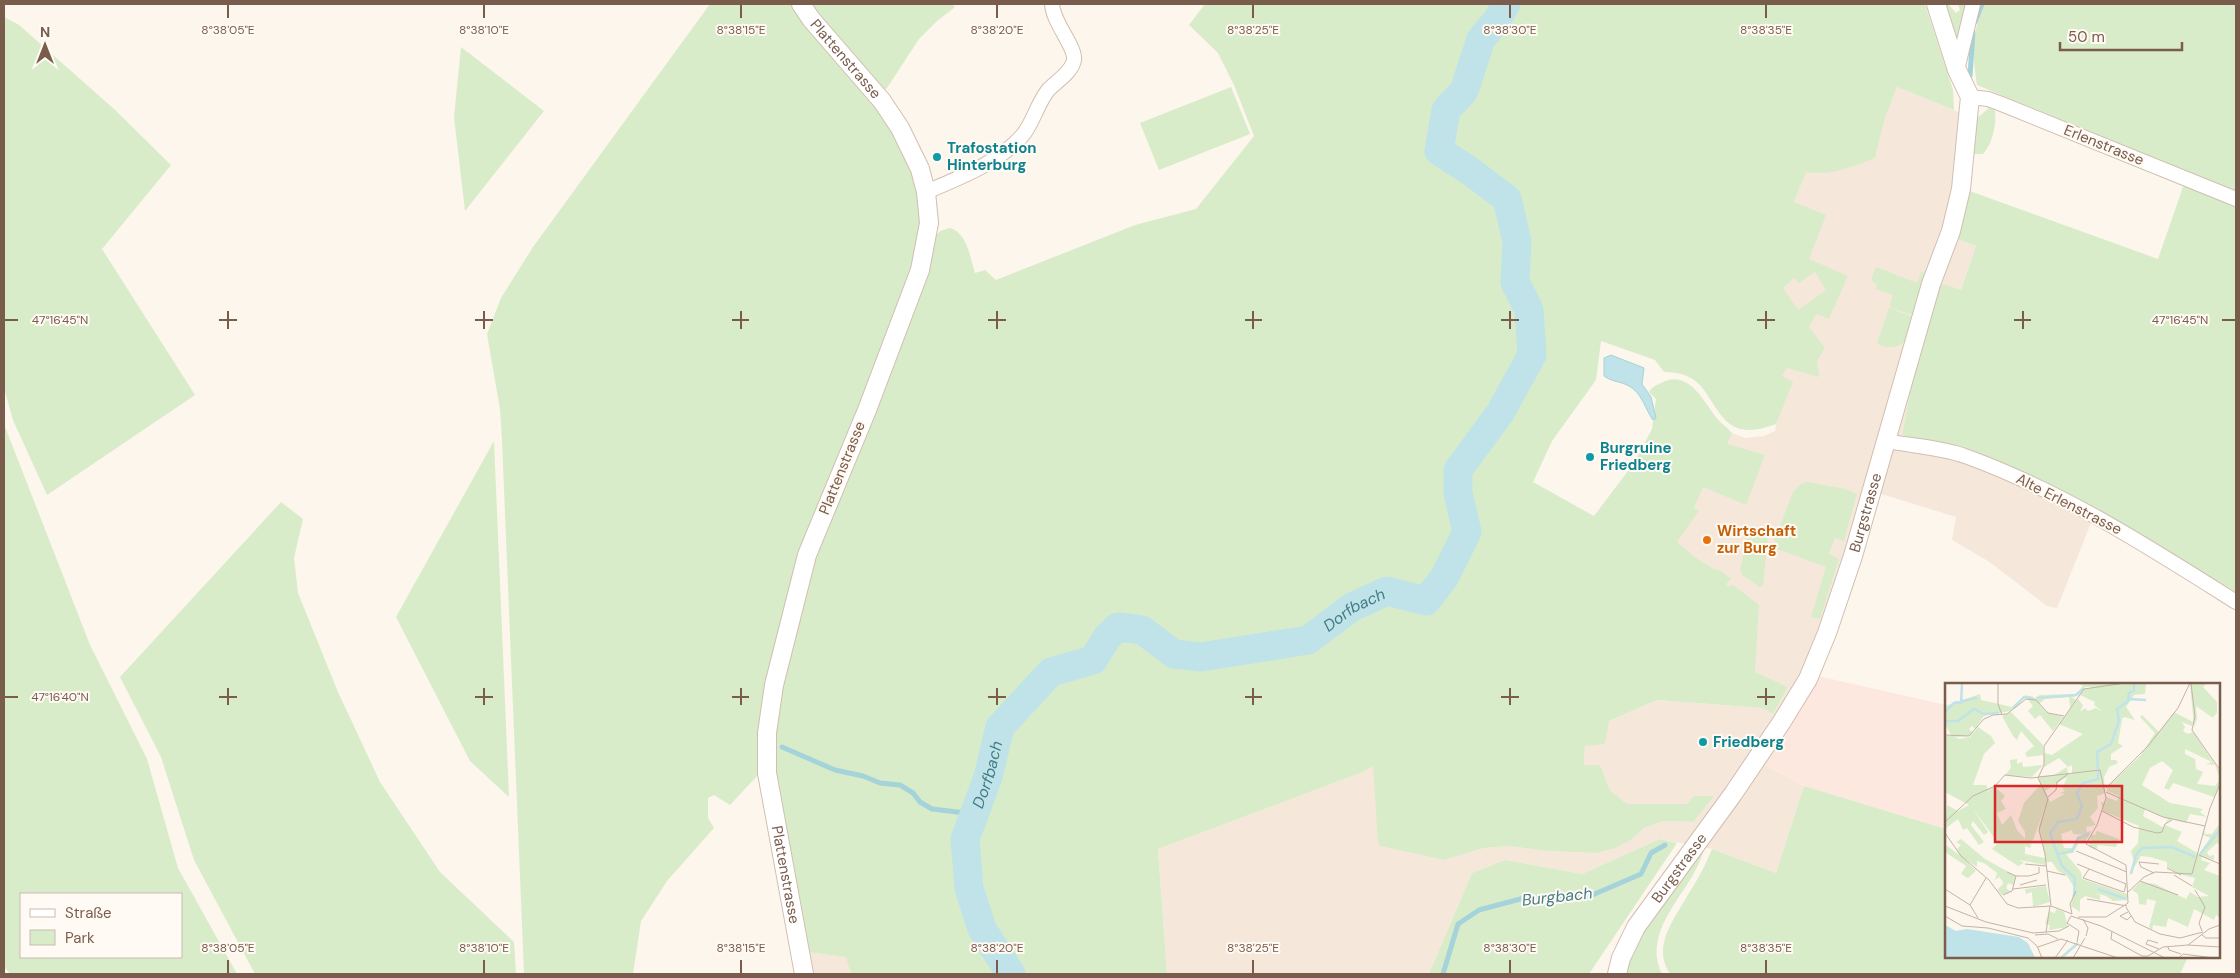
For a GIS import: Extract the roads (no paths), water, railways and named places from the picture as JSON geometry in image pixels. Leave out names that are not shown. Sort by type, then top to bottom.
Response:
[{"type":"street","name":"Plattenstrasse","points":[[801,4],[811,19],[892,114],[912,149],[926,192],[928,234],[920,270],[867,410],[807,555],[774,685],[767,733],[767,773],[804,974]]},
{"type":"street","points":[[926,192],[961,177],[990,161],[1012,145],[1023,134],[1048,91],[1071,68],[1074,60],[1072,50],[1060,30],[1052,4]]},
{"type":"street","name":"Burgstrasse","points":[[1617,974],[1621,958],[1636,927],[1734,794],[1808,679],[1830,624],[1887,440],[1931,284],[1951,231],[1959,202],[1965,166],[1970,97],[1957,70],[1936,4]]},
{"type":"street","points":[[1957,70],[1973,4]]},
{"type":"street","name":"Erlenstrasse","points":[[1970,97],[1999,103],[2236,199]]},
{"type":"street","name":"Alte Erlenstrasse","points":[[1887,440],[1964,456],[2036,486],[2127,534],[2236,602]]},
{"type":"water","points":[[1611,355],[1644,368],[1642,384],[1651,397],[1656,418],[1653,420],[1640,397],[1633,389],[1626,384],[1604,376],[1604,358]]},
{"type":"waterway","name":"Dorfbach","points":[[1011,974],[982,929],[969,888],[965,839],[988,777],[1000,727],[1051,672],[1093,660],[1108,636],[1118,627],[1142,630],[1174,654],[1201,657],[1308,640],[1352,607],[1387,591],[1426,601],[1444,578],[1467,532],[1458,493],[1458,470],[1500,413],[1532,355],[1529,310],[1515,282],[1517,241],[1507,199],[1470,171],[1439,151],[1446,110],[1464,91],[1481,39],[1497,20],[1506,4]]},
{"type":"waterway","name":"Burgbach","points":[[1975,22],[1982,4]]},
{"type":"waterway","name":"Burgbach","points":[[1970,76],[1973,32]]},
{"type":"waterway","points":[[782,747],[835,770],[863,776],[880,783],[900,785],[913,793],[920,802],[932,809],[974,814]]},
{"type":"waterway","name":"Burgbach","points":[[1443,974],[1458,924],[1479,910],[1524,898],[1590,896],[1641,874],[1651,853],[1665,845]]},
{"type":"place","name":"Trafostation Hinterburg","points":[[937,157]]},
{"type":"place","name":"Burgruine Friedberg","points":[[1590,457]]},
{"type":"place","name":"Wirtschaft zur Burg","points":[[1707,540]]},
{"type":"place","name":"Friedberg","points":[[1703,742]]}]
